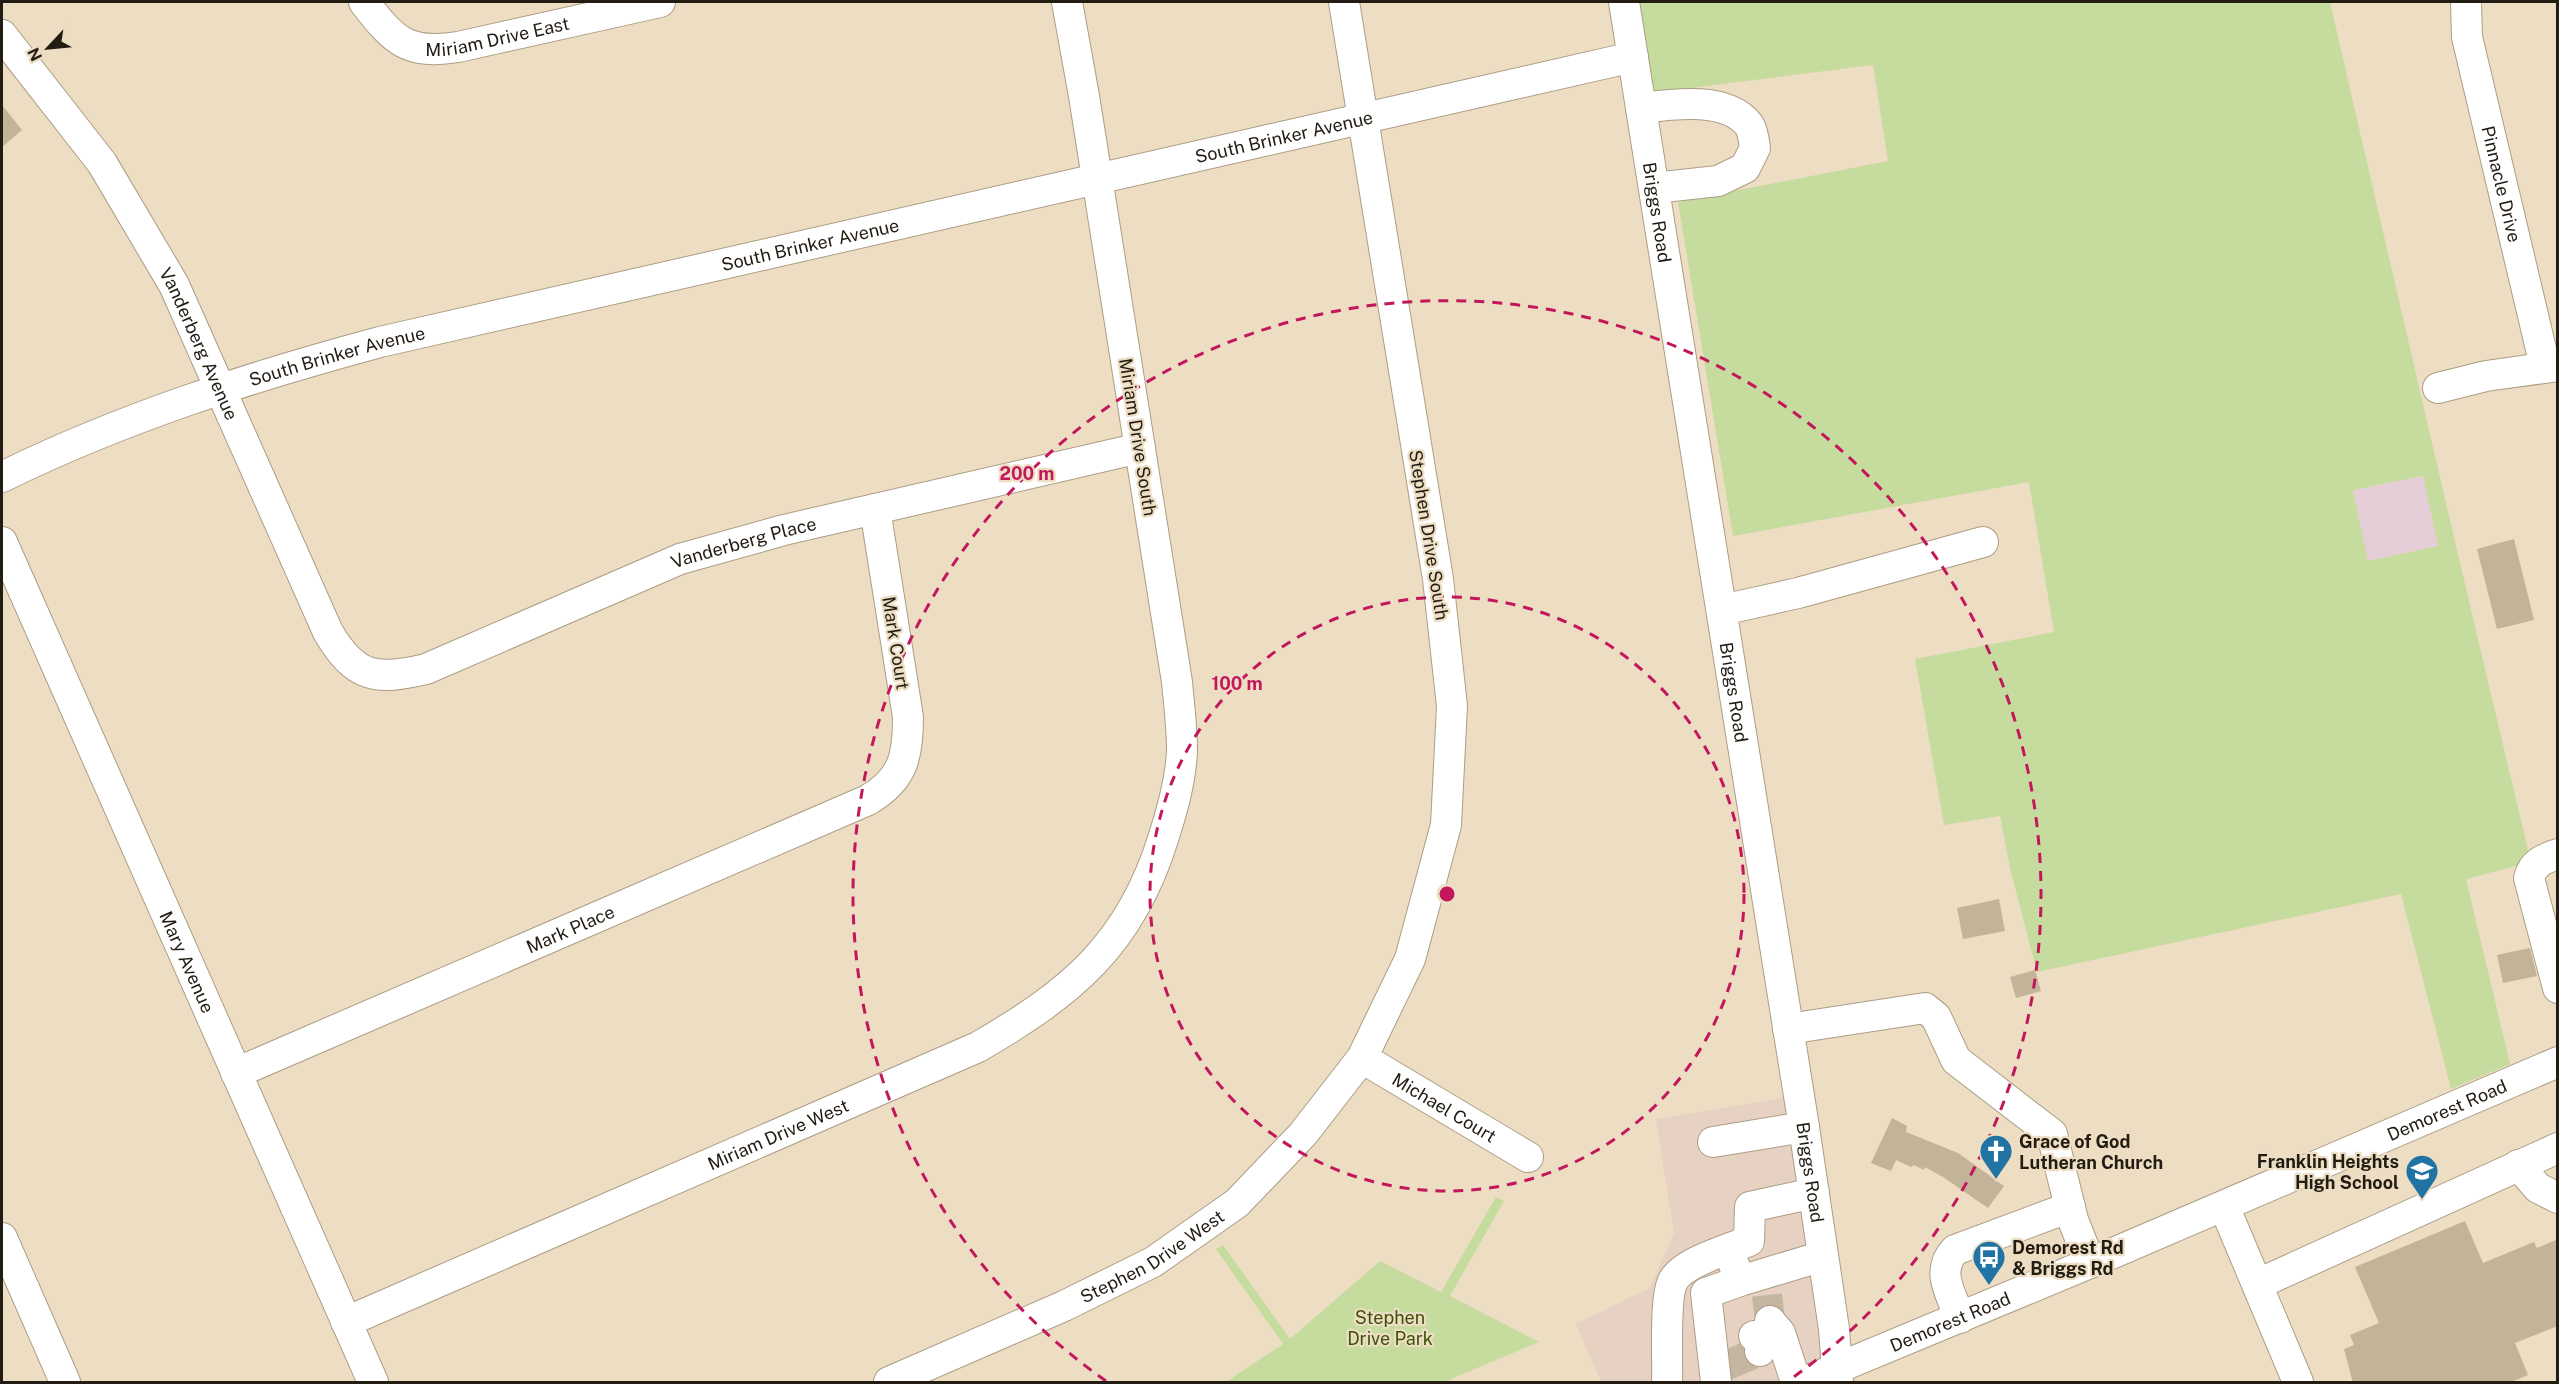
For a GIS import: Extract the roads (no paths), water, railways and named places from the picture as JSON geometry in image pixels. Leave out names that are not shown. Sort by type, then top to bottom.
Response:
[{"type":"street","name":"Miriam Drive East","points":[[371,11],[392,35],[408,45],[432,51],[660,2]]},
{"type":"street","name":"Miriam Drive South","points":[[1067,2],[1177,682],[1182,751],[1173,810],[1153,872]]},
{"type":"street","name":"Stephen Drive South","points":[[1344,2],[1438,579],[1452,706],[1446,825],[1410,959],[1362,1058]]},
{"type":"street","name":"Briggs Road","points":[[1624,2],[1804,1127],[1838,1376]]},
{"type":"street","name":"Pinnacle Drive","points":[[2466,2],[2467,37],[2551,366]]},
{"type":"street","name":"Vanderberg Avenue","points":[[2,35],[102,163],[174,285],[328,632],[342,655],[363,671]]},
{"type":"street","name":"South Brinker Avenue","points":[[2,477],[179,402],[284,368],[380,342],[1633,57]]},
{"type":"street","points":[[1641,108],[1683,102],[1734,111],[1750,126],[1755,148],[1745,168],[1718,181],[1654,188]]},
{"type":"street","points":[[2438,388],[2486,376],[2551,366]]},
{"type":"street","name":"Vanderberg Place","points":[[363,671],[394,677],[426,669],[680,560],[784,530],[1140,448]]},
{"type":"street","name":"Mark Court","points":[[875,509],[908,717],[908,747],[897,775]]},
{"type":"street","name":"Mary Avenue","points":[[2,542],[373,1383]]},
{"type":"street","points":[[1722,610],[1810,590],[1983,542]]},
{"type":"street","name":"Mark Place","points":[[236,1073],[868,800],[885,790],[897,775]]},
{"type":"street","points":[[2558,854],[2543,859],[2531,868],[2529,878],[2558,988]]},
{"type":"street","name":"Miriam Drive West","points":[[346,1322],[978,1047],[1057,997],[1091,967],[1123,928],[1153,872]]},
{"type":"street","points":[[1788,1029],[1925,1008],[1936,1017],[1956,1060],[2052,1134],[2070,1207],[2090,1263]]},
{"type":"street","name":"Michael Court","points":[[1362,1058],[1528,1157]]},
{"type":"street","name":"Stephen Drive West","points":[[889,1383],[1064,1306],[1153,1262],[1237,1203],[1303,1134],[1362,1058]]},
{"type":"street","name":"Demorest Road","points":[[1804,1383],[1838,1376],[1960,1318],[2558,1062]]},
{"type":"street","points":[[1713,1142],[1804,1127]]},
{"type":"street","points":[[2258,1284],[2558,1148]]},
{"type":"street","points":[[2518,1165],[2538,1188],[2558,1198]]},
{"type":"street","points":[[1667,1383],[1669,1302],[1672,1282],[1682,1271],[1695,1263],[1749,1241],[1750,1207],[1814,1193]]},
{"type":"street","points":[[2224,1206],[2298,1383]]},
{"type":"street","points":[[1960,1318],[1944,1275],[1947,1258],[1955,1250],[2070,1207]]},
{"type":"street","points":[[2,1238],[65,1383]]},
{"type":"street","points":[[1729,1249],[1740,1281],[1771,1314],[1796,1383]]},
{"type":"street","points":[[1771,1314],[1823,1256]]},
{"type":"street","points":[[1719,1365],[1706,1293],[1740,1281]]},
{"type":"tunnel","points":[[1767,1295],[1770,1321]]},
{"type":"tunnel","points":[[1725,1366],[1760,1351]]},
{"type":"place","name":"Grace of God Lutheran Church","points":[[1996,1180]]},
{"type":"place","name":"Franklin Heights High School","points":[[2422,1200]]},
{"type":"place","name":"Demorest Rd & Briggs Rd","points":[[1989,1286]]},
{"type":"park label","name":"Stephen Drive Park","points":[[1390,1327]]}]
